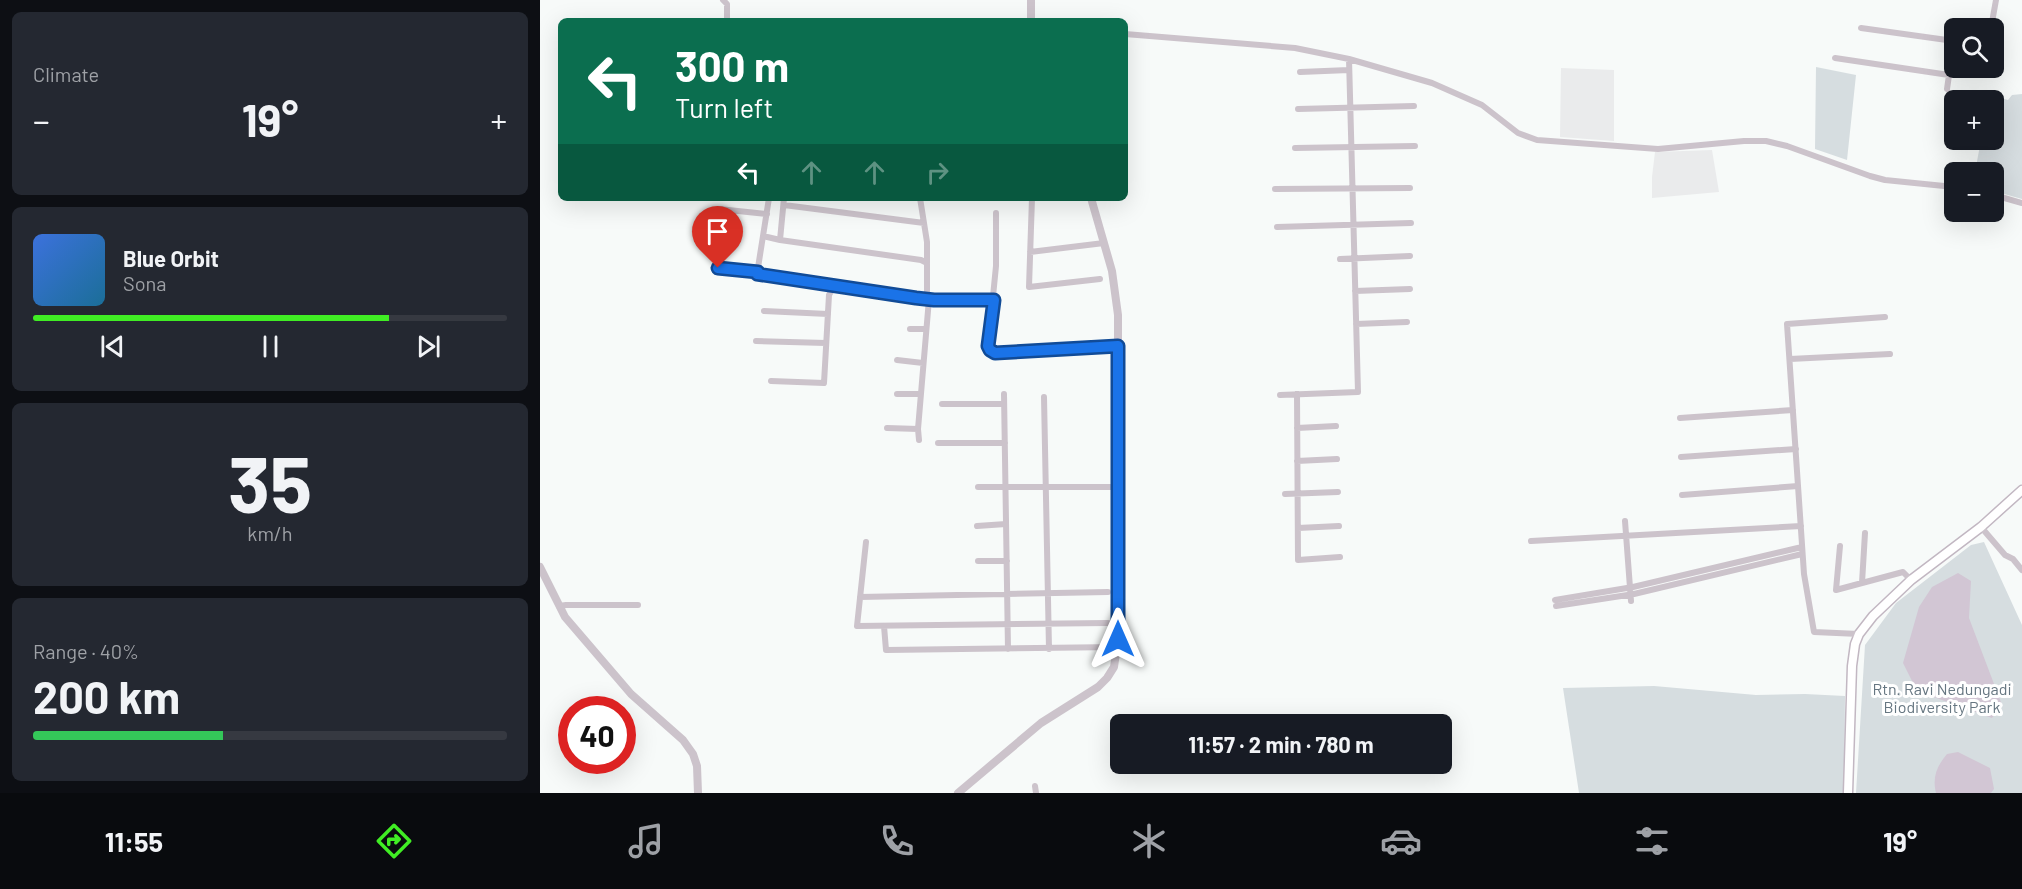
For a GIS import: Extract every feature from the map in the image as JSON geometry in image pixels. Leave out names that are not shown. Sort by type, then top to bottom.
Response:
[{"type":"main road","points":[[1848,793],[1852,666],[1859,634],[1873,616],[1911,580],[1982,527],[2022,490]]},
{"type":"street","points":[[723,0],[728,10],[727,18]]},
{"type":"street","points":[[1031,0],[1031,18]]},
{"type":"street","points":[[1992,18],[1996,0]]},
{"type":"street","points":[[1861,28],[1944,40]]},
{"type":"street","points":[[1128,34],[1295,48],[1349,59],[1432,83],[1482,105],[1518,133],[1537,140],[1658,149],[1766,141],[1885,180],[1944,186]]},
{"type":"street","points":[[1836,58],[1944,74]]},
{"type":"street","points":[[1280,395],[1358,392],[1349,59]]},
{"type":"street","points":[[1300,72],[1349,70]]},
{"type":"street","points":[[1947,89],[1949,78]]},
{"type":"street","points":[[1298,109],[1414,106]]},
{"type":"street","points":[[1295,148],[1414,146]]},
{"type":"street","points":[[1275,189],[1410,188]]},
{"type":"street","points":[[2004,198],[2022,203]]},
{"type":"street","points":[[758,272],[769,201]]},
{"type":"street","points":[[780,240],[784,201],[924,224]]},
{"type":"street","points":[[919,440],[925,329],[929,299],[926,291],[927,263],[920,201]]},
{"type":"street","points":[[1032,201],[1029,287],[1100,279]]},
{"type":"street","points":[[958,793],[1041,723],[1098,687],[1114,667],[1117,647],[1118,487],[1116,292],[1092,201]]},
{"type":"street","points":[[718,209],[767,214]]},
{"type":"street","points":[[996,213],[994,300],[988,346],[992,352],[1118,346]]},
{"type":"street","points":[[1277,228],[1412,223]]},
{"type":"street","points":[[763,236],[921,260],[927,263]]},
{"type":"street","points":[[1030,252],[1104,243]]},
{"type":"street","points":[[1340,259],[1410,256]]},
{"type":"street","points":[[718,268],[758,272],[757,274],[929,299],[994,300]]},
{"type":"street","points":[[771,381],[824,383],[829,295],[834,286]]},
{"type":"street","points":[[1355,291],[1410,289]]},
{"type":"street","points":[[764,311],[828,314]]},
{"type":"street","points":[[1859,634],[1814,632],[1804,574],[1787,324],[1886,317]]},
{"type":"street","points":[[1356,324],[1407,322]]},
{"type":"street","points":[[910,329],[925,329]]},
{"type":"street","points":[[756,340],[826,343]]},
{"type":"street","points":[[1790,359],[1890,354]]},
{"type":"street","points":[[897,360],[923,363]]},
{"type":"street","points":[[897,394],[921,394]]},
{"type":"street","points":[[1004,394],[1008,649]]},
{"type":"street","points":[[1297,394],[1298,560],[1340,557]]},
{"type":"street","points":[[1044,397],[1049,649]]},
{"type":"street","points":[[942,404],[1004,404]]},
{"type":"street","points":[[1680,418],[1793,410]]},
{"type":"street","points":[[1297,428],[1336,426]]},
{"type":"street","points":[[887,428],[918,429]]},
{"type":"street","points":[[939,443],[1005,443]]},
{"type":"street","points":[[1681,457],[1796,450]]},
{"type":"street","points":[[1297,461],[1337,459]]},
{"type":"street","points":[[1682,495],[1798,486]]},
{"type":"street","points":[[978,487],[1118,487]]},
{"type":"street","points":[[1285,494],[1338,492]]},
{"type":"street","points":[[1625,521],[1630,594]]},
{"type":"street","points":[[977,526],[1006,524]]},
{"type":"street","points":[[1298,528],[1339,526]]},
{"type":"street","points":[[1531,541],[1801,526]]},
{"type":"street","points":[[1982,527],[2005,555],[2013,559],[2022,570]]},
{"type":"street","points":[[1862,583],[1865,533]]},
{"type":"street","points":[[866,542],[856,626],[1107,622]]},
{"type":"street","points":[[1840,546],[1836,590],[1903,572],[1911,580]]},
{"type":"street","points":[[1555,603],[1630,594],[1802,551]]},
{"type":"street","points":[[978,561],[1007,561]]},
{"type":"street","points":[[540,567],[565,617],[631,694],[683,740],[693,754],[697,766],[698,793]]},
{"type":"street","points":[[860,597],[1108,592]]},
{"type":"street","points":[[559,606],[638,605]]},
{"type":"street","points":[[884,626],[886,650],[1117,647]]},
{"type":"shaded area","points":[[1561,68],[1614,70],[1614,141],[1560,137]]},
{"type":"shaded area","points":[[1712,150],[1719,192],[1652,198],[1655,152]]},
{"type":"shaded area","points":[[1958,573],[1971,581],[1969,618],[2002,705],[1992,718],[1917,691],[1903,663],[1919,607],[1932,587]]},
{"type":"shaded area","points":[[1958,752],[1990,768],[1994,789],[1991,793],[1936,793],[1935,777],[1940,763],[1947,754]]},
{"type":"green space","points":[[1816,67],[1856,75],[1847,160],[1815,149]]},
{"type":"green space","points":[[2022,94],[2022,199],[2004,194],[2004,162],[1977,162],[1979,150],[2004,150],[2004,99],[2008,100],[2012,95]]},
{"type":"green space","name":"Rtn. Ravi Nedungadi Biodiversity Park","points":[[1984,542],[2022,625],[2022,793],[1856,793],[1865,645],[1896,603],[1971,545]]},
{"type":"green space","points":[[1654,686],[1756,695],[1845,696],[1844,793],[1579,793],[1563,688]]},
{"type":"route","points":[[718,268],[758,272],[757,274],[804,282],[916,298],[994,300],[988,346],[995,353],[1118,346],[1118,639]]}]
